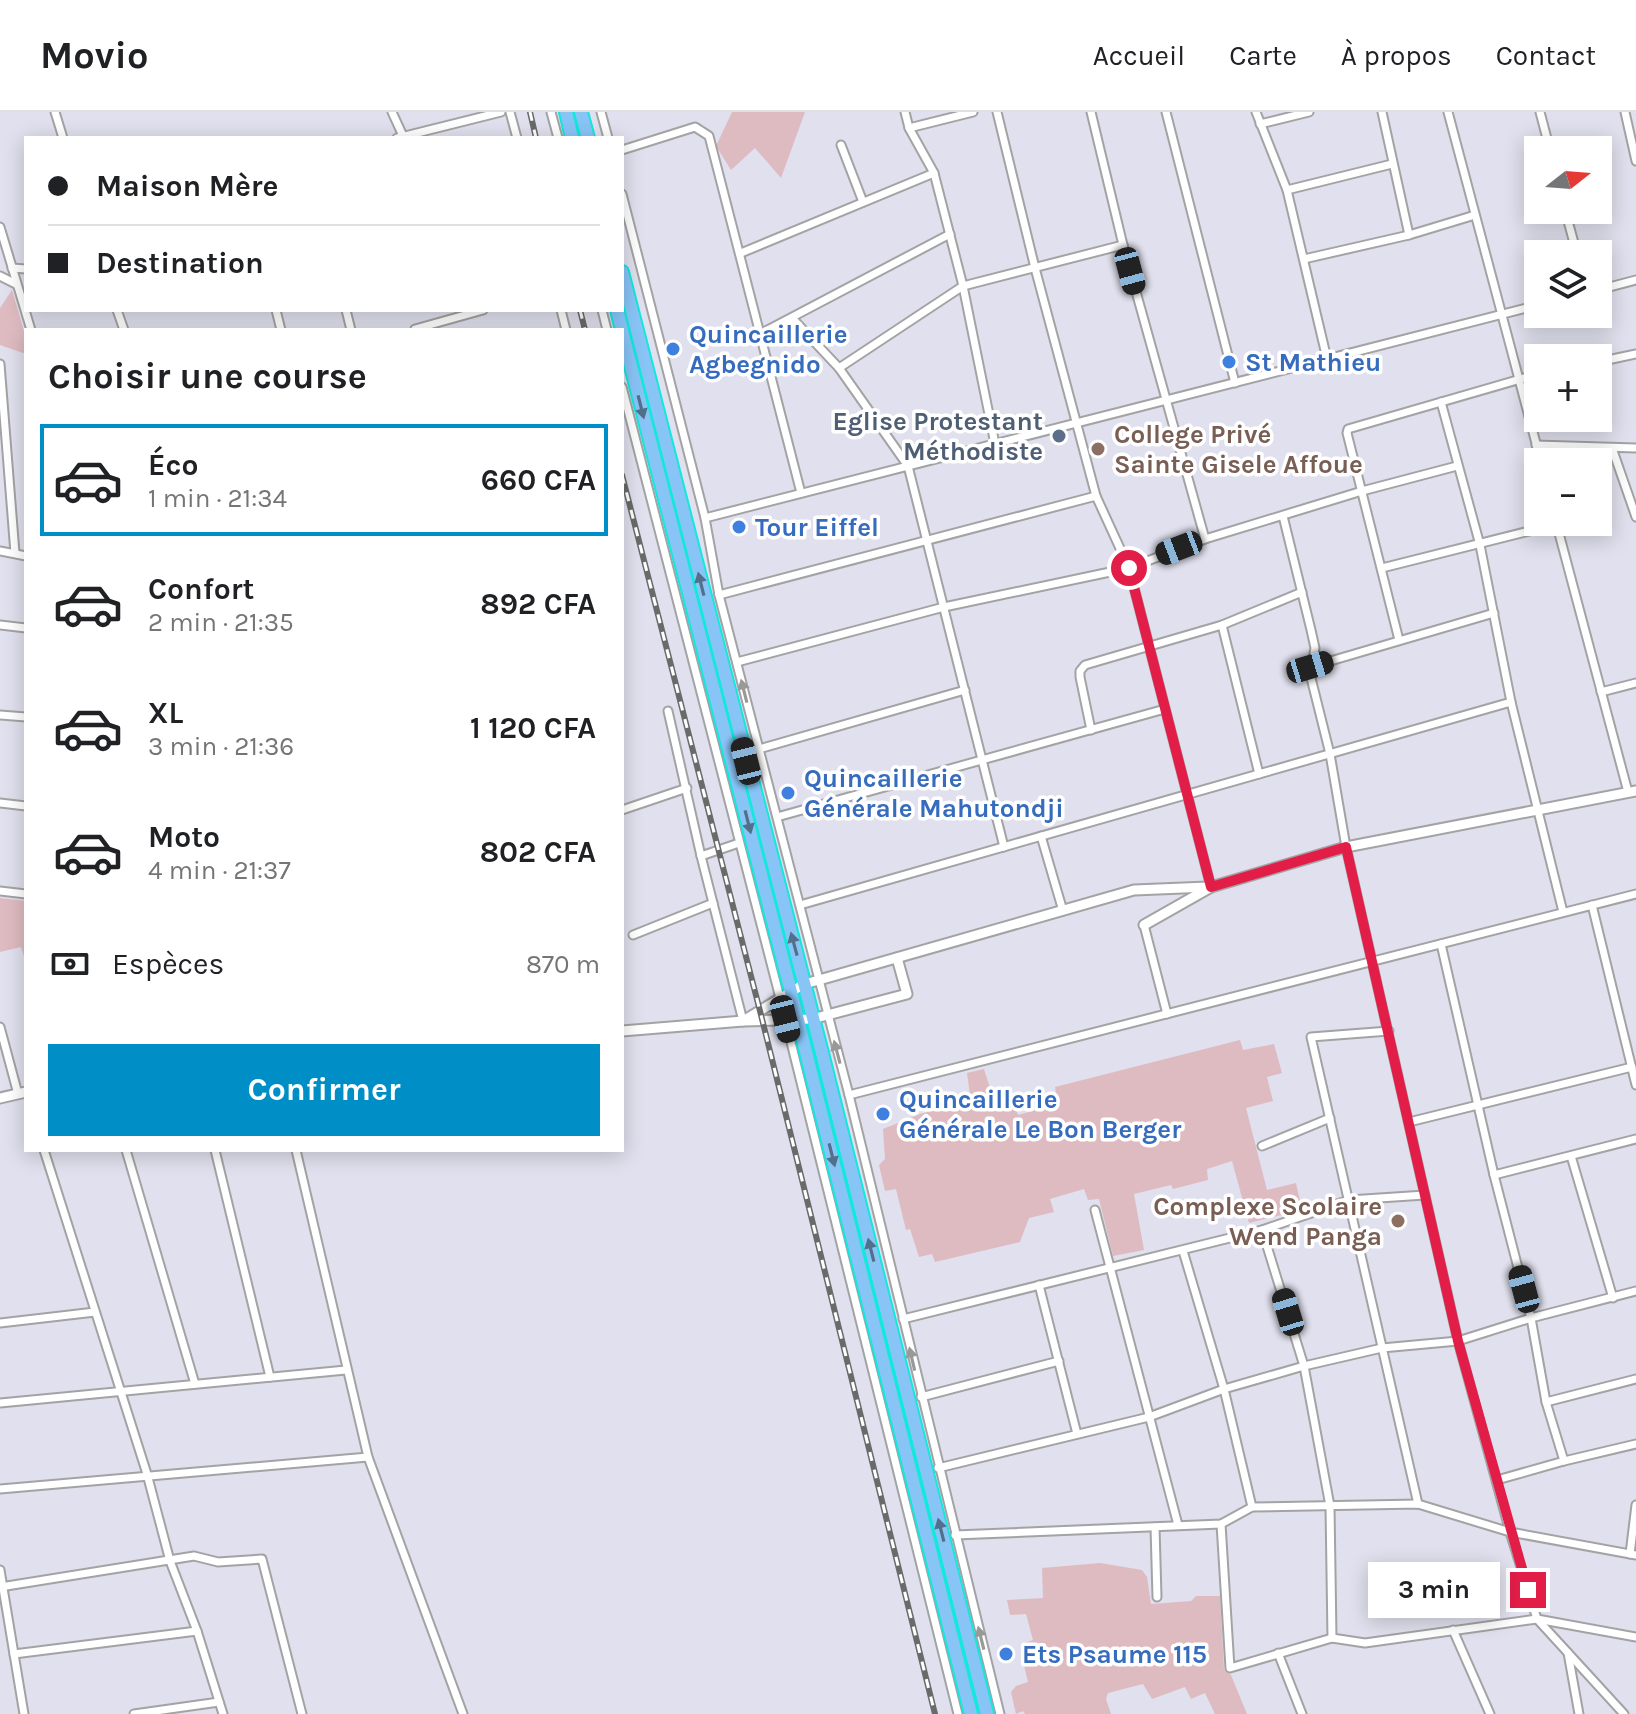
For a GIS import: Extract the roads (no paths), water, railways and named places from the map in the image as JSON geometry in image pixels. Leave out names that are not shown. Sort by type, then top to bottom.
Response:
[{"type":"highway","points":[[566,112],[572,136]]},
{"type":"highway","points":[[581,112],[587,136]]},
{"type":"highway","points":[[624,280],[987,1714]]},
{"type":"highway","points":[[624,339],[791,1019],[971,1714]]},
{"type":"street","points":[[55,112],[62,136]]},
{"type":"street","points":[[392,112],[400,136]]},
{"type":"street","points":[[404,136],[501,112]]},
{"type":"street","points":[[510,112],[516,136]]},
{"type":"street","points":[[551,112],[557,136]]},
{"type":"street","points":[[601,112],[607,136]]},
{"type":"street","points":[[905,112],[909,128],[934,173],[963,286],[995,444]]},
{"type":"street","points":[[909,128],[973,112]]},
{"type":"street","points":[[997,112],[1096,496],[1129,568],[1211,887]]},
{"type":"street","points":[[1091,112],[1164,400],[1205,539]]},
{"type":"street","points":[[1166,112],[1235,383]]},
{"type":"street","points":[[1256,112],[1287,190],[1327,359]]},
{"type":"street","points":[[1260,124],[1309,112]]},
{"type":"street","points":[[1382,112],[1409,235]]},
{"type":"street","points":[[1448,112],[1537,448]]},
{"type":"street","points":[[1540,112],[1546,136]]},
{"type":"street","points":[[1625,112],[1636,161]]},
{"type":"street","points":[[624,149],[695,127],[709,136],[801,493]]},
{"type":"street","points":[[841,145],[863,202]]},
{"type":"street","points":[[1287,190],[1392,164]]},
{"type":"street","points":[[741,253],[934,173]]},
{"type":"street","points":[[624,202],[705,518],[719,595],[849,1095],[1000,1714]]},
{"type":"street","points":[[1304,259],[1409,235],[1475,215]]},
{"type":"street","points":[[0,227],[24,309]]},
{"type":"street","points":[[760,334],[950,234]]},
{"type":"street","points":[[839,368],[963,286],[1123,245]]},
{"type":"street","points":[[12,268],[24,269]]},
{"type":"street","points":[[0,276],[16,284]]},
{"type":"street","points":[[1612,286],[1636,280]]},
{"type":"street","points":[[705,518],[1524,308]]},
{"type":"street","points":[[419,328],[476,312]]},
{"type":"street","points":[[792,318],[839,368],[908,466],[1004,847]]},
{"type":"street","points":[[1612,359],[1636,354]]},
{"type":"street","points":[[0,364],[15,553]]},
{"type":"street","points":[[1399,640],[1348,429],[1524,377]]},
{"type":"street","points":[[624,395],[739,843],[786,995]]},
{"type":"street","points":[[1441,402],[1480,545],[1511,702],[1563,912]]},
{"type":"street","points":[[1536,445],[1636,448]]},
{"type":"street","points":[[1612,448],[1636,517]]},
{"type":"street","points":[[737,662],[944,607],[1129,568],[1205,539],[1362,491],[1457,466]]},
{"type":"street","points":[[719,595],[1096,496]]},
{"type":"street","points":[[1283,516],[1315,648],[1310,674],[1330,754],[1346,847],[1458,1341],[1510,1532],[1537,1619],[1624,1714]]},
{"type":"street","points":[[1382,568],[1524,532]]},
{"type":"street","points":[[1167,1014],[1144,925],[1211,887],[1346,847],[1632,792],[1601,692],[1560,536]]},
{"type":"street","points":[[0,551],[24,555]]},
{"type":"street","points":[[1091,730],[1080,671],[1097,660],[1222,625],[1302,592]]},
{"type":"street","points":[[1310,667],[1494,613]]},
{"type":"street","points":[[0,625],[24,628]]},
{"type":"street","points":[[1222,625],[1259,774]]},
{"type":"street","points":[[1601,692],[1636,683]]},
{"type":"street","points":[[759,749],[965,690]]},
{"type":"street","points":[[800,905],[1511,702]]},
{"type":"street","points":[[777,817],[1165,709]]},
{"type":"street","points":[[668,711],[743,1021]]},
{"type":"street","points":[[0,715],[24,717]]},
{"type":"street","points":[[624,809],[687,788]]},
{"type":"street","points":[[0,803],[24,806]]},
{"type":"street","points":[[1041,836],[1063,911]]},
{"type":"street","points":[[701,856],[739,843]]},
{"type":"street","points":[[743,1021],[804,984],[1134,890],[1211,887]]},
{"type":"street","points":[[0,891],[24,894]]},
{"type":"street","points":[[849,1095],[1636,894]]},
{"type":"street","points":[[633,935],[713,903]]},
{"type":"street","points":[[1592,905],[1636,1085]]},
{"type":"street","points":[[1441,944],[1494,1175],[1531,1318],[1546,1402],[1564,1461]]},
{"type":"street","points":[[624,1031],[812,1019],[907,994],[897,958]]},
{"type":"street","points":[[791,1019],[958,1714]]},
{"type":"street","points":[[0,1027],[24,1093],[0,1098]]},
{"type":"street","points":[[1389,1031],[1311,1037],[1418,1504]]},
{"type":"street","points":[[1409,1122],[1632,1067]]},
{"type":"street","points":[[1262,1146],[1330,1118]]},
{"type":"street","points":[[1494,1175],[1636,1139]]},
{"type":"street","points":[[45,1152],[147,1474],[170,1561],[197,1631],[223,1714]]},
{"type":"street","points":[[127,1152],[195,1384]]},
{"type":"street","points":[[215,1152],[270,1377]]},
{"type":"street","points":[[296,1152],[368,1457],[463,1714]]},
{"type":"street","points":[[1571,1156],[1613,1298]]},
{"type":"street","points":[[903,1319],[1262,1230],[1349,1200],[1425,1195]]},
{"type":"street","points":[[1095,1210],[1178,1525]]},
{"type":"street","points":[[1262,1230],[1304,1366],[1330,1506],[1332,1638]]},
{"type":"street","points":[[1183,1251],[1224,1389],[1252,1507]]},
{"type":"street","points":[[1039,1285],[1077,1434]]},
{"type":"street","points":[[938,1468],[1149,1417],[1224,1389],[1304,1366],[1382,1348],[1458,1341],[1531,1318],[1636,1291]]},
{"type":"street","points":[[0,1323],[95,1312]]},
{"type":"street","points":[[921,1397],[1059,1361]]},
{"type":"street","points":[[0,1403],[346,1370]]},
{"type":"street","points":[[1546,1402],[1636,1379]]},
{"type":"street","points":[[1497,1480],[1636,1444]]},
{"type":"street","points":[[0,1489],[368,1457]]},
{"type":"street","points":[[955,1535],[1221,1524],[1252,1507],[1418,1504],[1510,1532],[1633,1554],[1636,1505]]},
{"type":"street","points":[[1221,1524],[1230,1668],[1332,1638],[1365,1643],[1537,1619],[1636,1637]]},
{"type":"street","points":[[1155,1527],[1157,1597]]},
{"type":"street","points":[[1,1587],[194,1556],[218,1562],[262,1559],[302,1714]]},
{"type":"street","points":[[0,1570],[24,1714]]},
{"type":"street","points":[[1453,1630],[1490,1714]]},
{"type":"street","points":[[14,1654],[197,1631]]},
{"type":"street","points":[[1568,1652],[1579,1714]]},
{"type":"street","points":[[1278,1653],[1302,1714]]},
{"type":"street","points":[[134,1714],[219,1702]]},
{"type":"railway","points":[[530,112],[536,136]]},
{"type":"railway","points":[[580,312],[584,328]]},
{"type":"railway","points":[[624,483],[760,1011],[935,1714]]},
{"type":"place","name":"Quincaillerie Agbegnido","points":[[673,349]]},
{"type":"place","name":"St Mathieu","points":[[1229,362]]},
{"type":"place","name":"Eglise Protestant Méthodiste","points":[[1059,436]]},
{"type":"place","name":"College Privé Sainte Gisele Affoue","points":[[1098,449]]},
{"type":"place","name":"Tour Eiffel","points":[[739,527]]},
{"type":"place","name":"Quincaillerie Générale Mahutondji","points":[[788,793]]},
{"type":"place","name":"Quincaillerie Générale Le Bon Berger","points":[[883,1114]]},
{"type":"place","name":"Complexe Scolaire Wend Panga","points":[[1398,1221]]},
{"type":"place","name":"Ets Psaume 115","points":[[1006,1654]]}]
